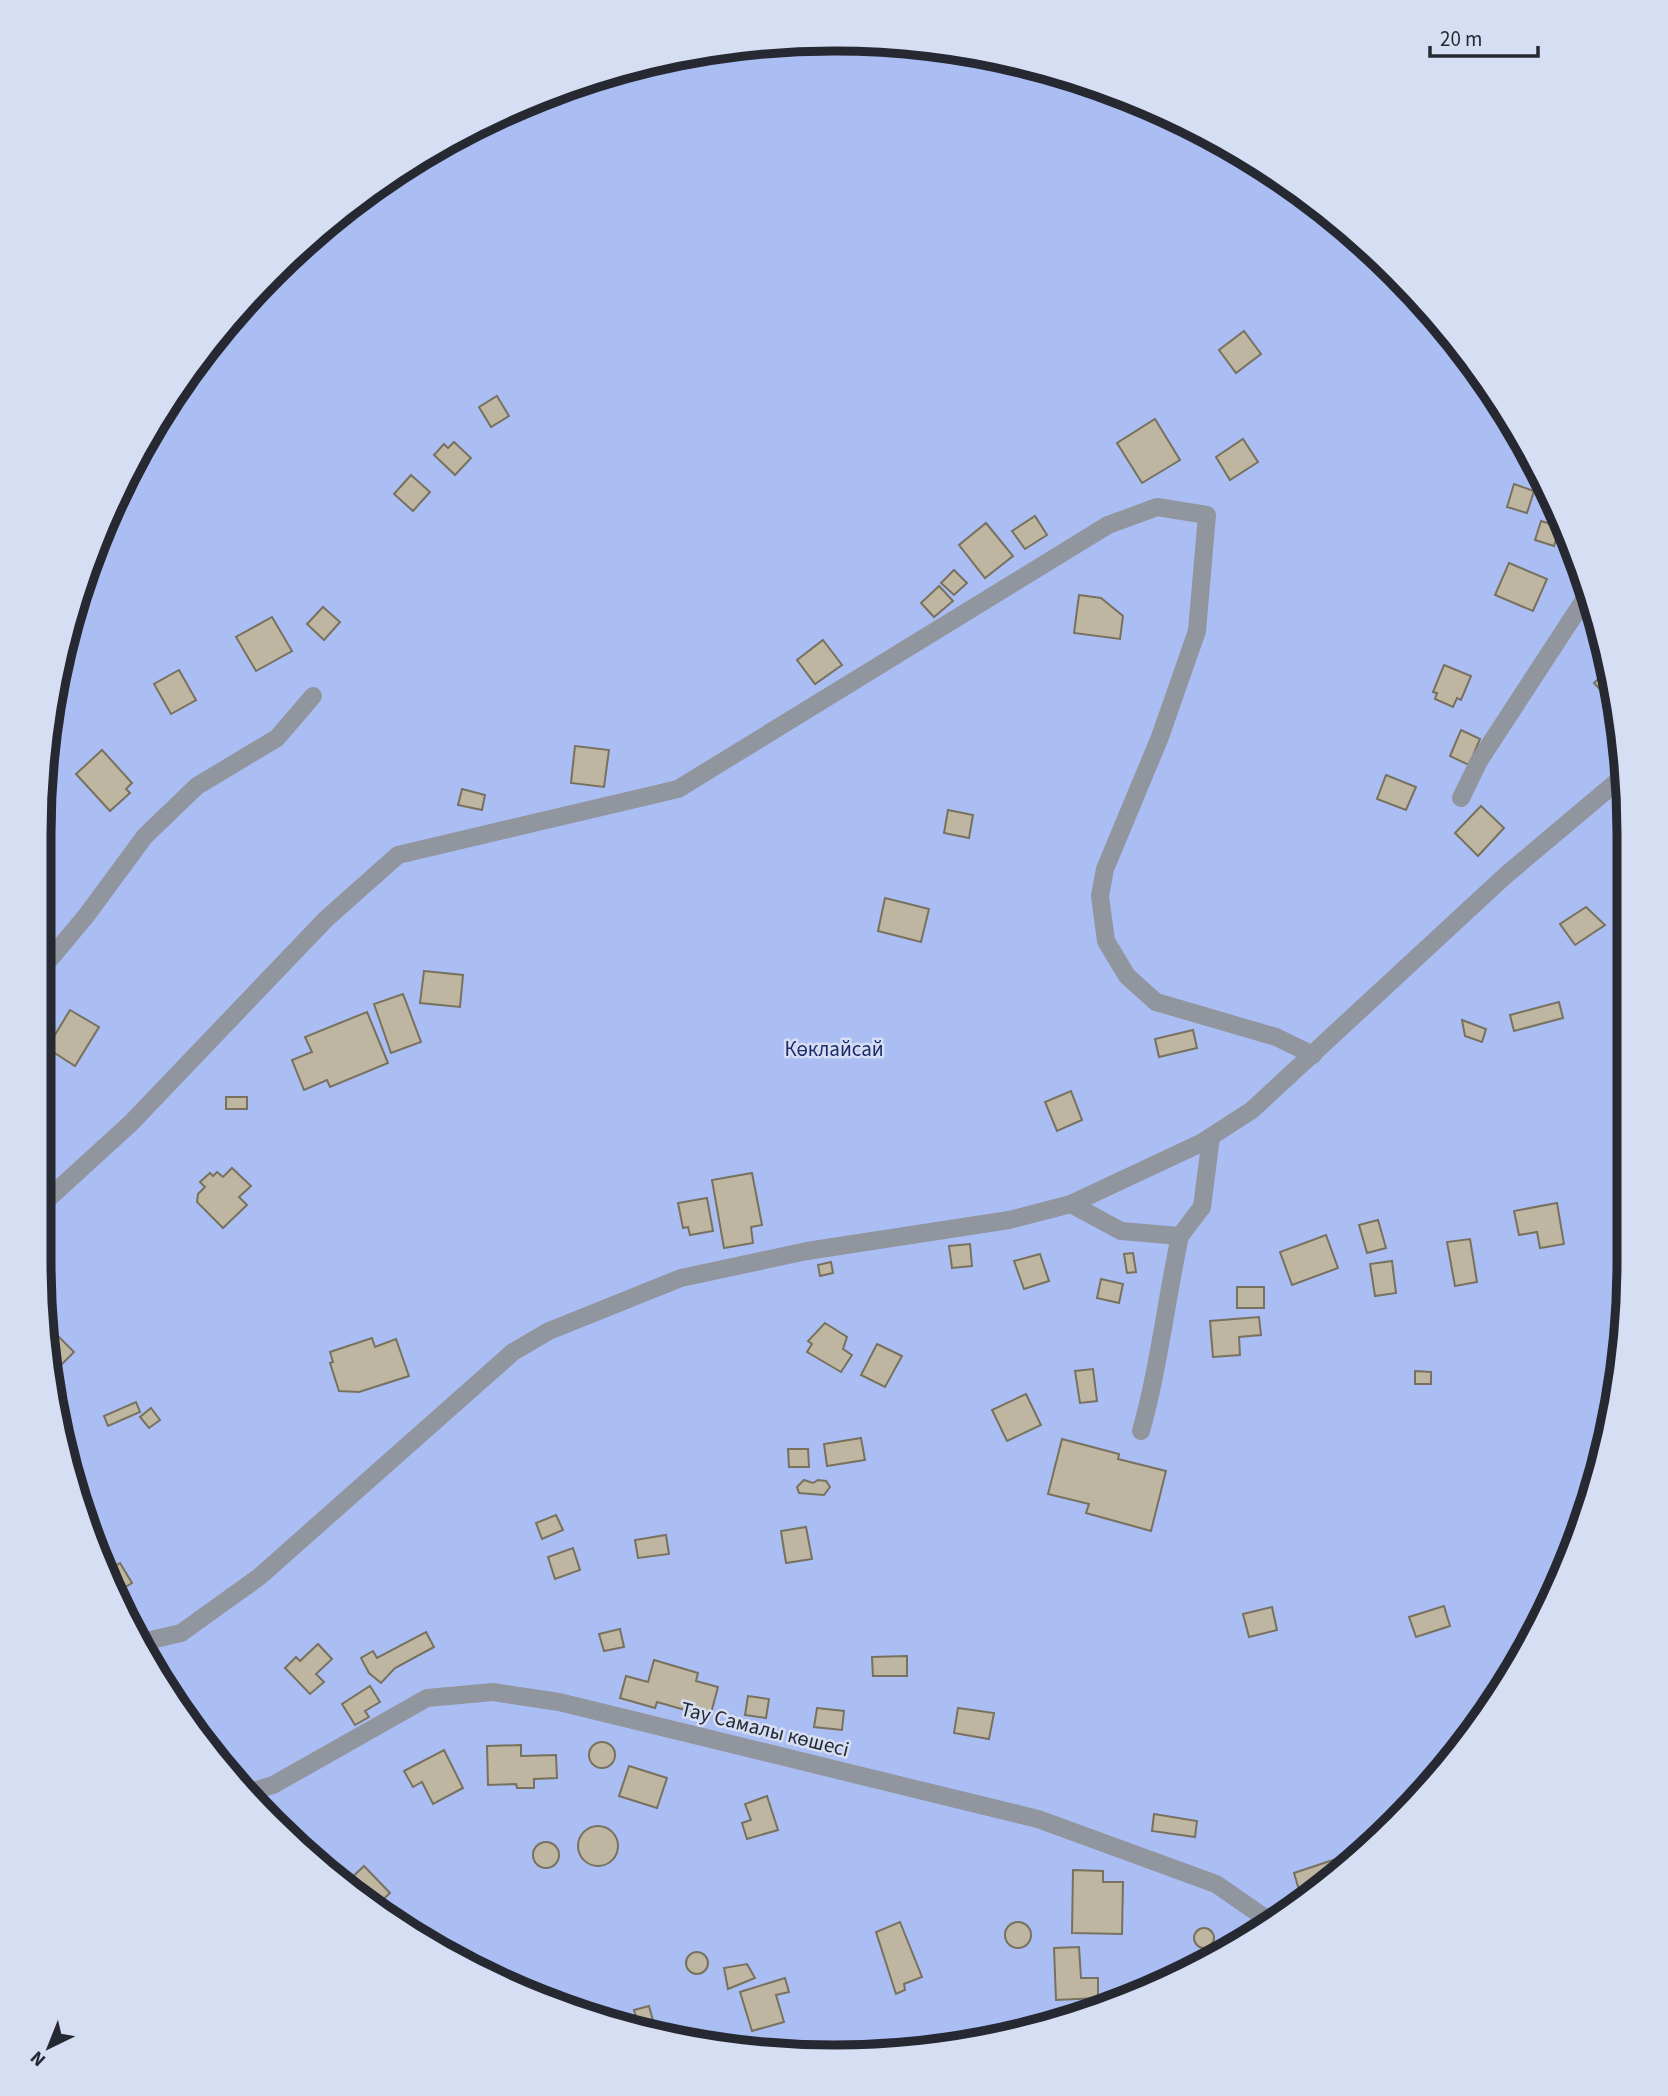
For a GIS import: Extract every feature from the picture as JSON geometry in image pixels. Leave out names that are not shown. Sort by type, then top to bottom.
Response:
[{"type":"street","points":[[51,1196],[131,1123],[326,919],[398,855],[678,789],[1108,525],[1157,507],[1207,515],[1197,631],[1160,737],[1105,869],[1100,896],[1106,941],[1127,976],[1156,1002],[1276,1037],[1313,1055]]},
{"type":"street","points":[[1461,798],[1479,761],[1582,603]]},
{"type":"street","points":[[51,958],[86,916],[145,836],[197,786],[277,738],[313,696]]},
{"type":"street","points":[[149,1640],[181,1633],[259,1577],[513,1352],[549,1331],[681,1278],[807,1251],[1009,1220],[1071,1204],[1210,1137],[1252,1110],[1506,875],[1616,782]]},
{"type":"street","points":[[1141,1431],[1156,1378],[1167,1295],[1180,1236],[1202,1207],[1210,1137]]},
{"type":"street","points":[[1071,1204],[1121,1231],[1180,1236]]},
{"type":"street","name":"Тау Самалы көшесі","points":[[256,1790],[273,1785],[427,1698],[493,1692],[559,1702],[1038,1819],[1216,1884],[1263,1917]]},
{"type":"green space","name":"Көклайсай","points":[[783,52],[885,52],[936,57],[1037,77],[1134,110],[1180,132],[1226,156],[1311,213],[1388,280],[1423,318],[1455,357],[1512,442],[1558,534],[1591,631],[1611,732],[1616,783],[1616,1313],[1602,1415],[1591,1465],[1558,1562],[1512,1654],[1455,1739],[1388,1816],[1350,1851],[1311,1883],[1226,1940],[1134,1986],[1037,2019],[936,2039],[834,2045],[732,2039],[631,2019],[534,1986],[442,1940],[357,1883],[280,1816],[213,1739],[156,1654],[110,1562],[77,1465],[57,1364],[52,1313],[52,783],[66,681],[92,582],[110,534],[156,442],[213,357],[245,318],[280,280],[318,245],[357,213],[442,156],[534,110],[582,92],[631,77],[732,57]]},
{"type":"building","points":[[1244,331],[1261,354],[1236,373],[1219,350]]},
{"type":"building","points":[[497,396],[509,416],[491,427],[479,407]]},
{"type":"building","points":[[1155,419],[1180,460],[1142,483],[1117,443]]},
{"type":"building","points":[[1243,439],[1258,462],[1230,480],[1216,457]]},
{"type":"building","points":[[454,442],[471,458],[455,475],[434,455],[444,444],[448,448]]},
{"type":"building","points":[[411,475],[430,492],[413,511],[394,494]]},
{"type":"building","points":[[1514,484],[1534,491],[1527,513],[1507,507]]},
{"type":"building","points":[[1035,516],[1047,535],[1025,549],[1012,531]]},
{"type":"building","points":[[1541,521],[1554,525],[1558,534],[1554,546],[1535,540]]},
{"type":"building","points":[[986,523],[1013,556],[985,578],[959,545]]},
{"type":"building","points":[[1509,563],[1547,579],[1533,611],[1495,595]]},
{"type":"building","points":[[954,570],[967,583],[954,595],[941,583]]},
{"type":"building","points":[[939,586],[953,601],[934,617],[921,603]]},
{"type":"building","points":[[1079,595],[1101,598],[1123,616],[1120,639],[1074,633]]},
{"type":"building","points":[[323,607],[340,622],[324,640],[307,624]]},
{"type":"building","points":[[272,617],[292,651],[256,671],[236,637]]},
{"type":"building","points":[[823,640],[842,665],[815,684],[797,660]]},
{"type":"building","points":[[1444,665],[1471,676],[1461,700],[1457,698],[1453,707],[1435,699],[1437,693],[1433,692]]},
{"type":"building","points":[[179,670],[196,700],[171,714],[154,684]]},
{"type":"building","points":[[1601,676],[1604,694],[1594,683]]},
{"type":"building","points":[[1461,730],[1480,739],[1469,765],[1450,756]]},
{"type":"building","points":[[575,746],[609,750],[604,787],[571,783]]},
{"type":"building","points":[[102,750],[132,783],[126,789],[130,793],[110,811],[76,774]]},
{"type":"building","points":[[1386,775],[1416,787],[1406,810],[1377,799]]},
{"type":"building","points":[[462,789],[485,795],[482,810],[458,805]]},
{"type":"building","points":[[1481,806],[1504,828],[1478,856],[1455,833]]},
{"type":"building","points":[[948,810],[973,815],[969,838],[944,833]]},
{"type":"building","points":[[885,898],[929,909],[921,942],[878,931]]},
{"type":"building","points":[[1586,907],[1605,925],[1575,945],[1560,924]]},
{"type":"building","points":[[424,971],[463,975],[460,1007],[420,1003]]},
{"type":"building","points":[[403,994],[421,1042],[391,1053],[374,1004]]},
{"type":"building","points":[[1559,1002],[1563,1018],[1514,1031],[1510,1015]]},
{"type":"building","points":[[70,1010],[99,1027],[75,1066],[51,1051],[51,1041]]},
{"type":"building","points":[[367,1012],[388,1063],[330,1087],[327,1080],[304,1090],[292,1060],[312,1052],[305,1037]]},
{"type":"building","points":[[1462,1020],[1486,1029],[1482,1042],[1465,1036]]},
{"type":"building","points":[[1193,1030],[1197,1048],[1159,1057],[1155,1039]]},
{"type":"building","points":[[1071,1091],[1082,1120],[1057,1131],[1045,1102]]},
{"type":"building","points":[[226,1097],[247,1097],[247,1109],[226,1109]]},
{"type":"building","points":[[232,1168],[251,1186],[239,1197],[247,1205],[223,1228],[197,1202],[198,1194],[205,1187],[200,1182],[210,1173],[213,1176],[217,1172],[223,1177]]},
{"type":"building","points":[[752,1173],[762,1225],[751,1227],[753,1243],[724,1248],[712,1180]]},
{"type":"building","points":[[707,1198],[713,1231],[690,1235],[688,1227],[683,1228],[678,1203]]},
{"type":"building","points":[[1557,1203],[1564,1244],[1540,1248],[1537,1232],[1519,1235],[1514,1211]]},
{"type":"building","points":[[1378,1220],[1386,1248],[1367,1253],[1359,1225]]},
{"type":"building","points":[[1326,1235],[1338,1268],[1292,1285],[1280,1252]]},
{"type":"building","points":[[1470,1239],[1477,1282],[1455,1286],[1447,1242]]},
{"type":"building","points":[[970,1244],[972,1266],[952,1268],[949,1246]]},
{"type":"building","points":[[1133,1253],[1136,1272],[1127,1273],[1124,1254]]},
{"type":"building","points":[[1040,1254],[1049,1281],[1024,1289],[1014,1261]]},
{"type":"building","points":[[1392,1261],[1396,1293],[1375,1296],[1370,1264]]},
{"type":"building","points":[[831,1262],[833,1273],[820,1276],[818,1265]]},
{"type":"building","points":[[1101,1279],[1123,1284],[1119,1303],[1097,1298]]},
{"type":"building","points":[[1237,1287],[1264,1287],[1264,1308],[1237,1308]]},
{"type":"building","points":[[1259,1317],[1261,1335],[1239,1337],[1240,1355],[1213,1357],[1210,1321]]},
{"type":"building","points":[[825,1323],[847,1337],[843,1349],[852,1355],[841,1372],[807,1352],[812,1344],[808,1341]]},
{"type":"building","points":[[54,1334],[74,1352],[62,1364],[56,1358]]},
{"type":"building","points":[[372,1338],[375,1347],[396,1339],[409,1376],[359,1392],[339,1391],[330,1363],[333,1362],[330,1352]]},
{"type":"building","points":[[877,1344],[902,1356],[885,1387],[861,1375]]},
{"type":"building","points":[[1093,1369],[1097,1401],[1080,1403],[1075,1371]]},
{"type":"building","points":[[1415,1371],[1431,1372],[1431,1384],[1415,1384]]},
{"type":"building","points":[[1026,1394],[1041,1425],[1007,1441],[992,1410]]},
{"type":"building","points":[[136,1402],[140,1412],[108,1426],[104,1416]]},
{"type":"building","points":[[151,1408],[160,1420],[149,1428],[140,1417]]},
{"type":"building","points":[[861,1438],[865,1460],[827,1466],[824,1444]]},
{"type":"building","points":[[1062,1439],[1119,1454],[1118,1459],[1166,1471],[1151,1531],[1086,1513],[1089,1504],[1048,1494]]},
{"type":"building","points":[[788,1449],[808,1449],[809,1467],[789,1467]]},
{"type":"building","points":[[804,1480],[813,1483],[818,1480],[826,1481],[830,1487],[824,1495],[799,1493],[797,1487]]},
{"type":"building","points":[[556,1515],[563,1530],[542,1539],[536,1523]]},
{"type":"building","points":[[806,1527],[812,1559],[786,1563],[781,1531]]},
{"type":"building","points":[[666,1535],[669,1554],[638,1558],[635,1540]]},
{"type":"building","points":[[573,1548],[580,1570],[555,1579],[548,1557]]},
{"type":"building","points":[[120,1563],[132,1583],[123,1589],[113,1567]]},
{"type":"building","points":[[1444,1606],[1450,1626],[1416,1637],[1409,1617]]},
{"type":"building","points":[[1272,1607],[1277,1630],[1249,1637],[1243,1614]]},
{"type":"building","points":[[620,1629],[624,1647],[604,1651],[599,1634]]},
{"type":"building","points":[[426,1632],[434,1647],[395,1668],[381,1683],[369,1673],[361,1658],[373,1651],[377,1658]]},
{"type":"building","points":[[318,1644],[332,1659],[316,1674],[324,1682],[310,1694],[285,1668],[296,1657],[300,1661]]},
{"type":"building","points":[[907,1656],[907,1676],[873,1676],[872,1657]]},
{"type":"building","points":[[654,1660],[698,1673],[696,1681],[718,1687],[710,1717],[657,1702],[655,1708],[620,1698],[626,1676],[648,1682]]},
{"type":"building","points":[[370,1686],[380,1702],[365,1711],[369,1717],[355,1725],[342,1704]]},
{"type":"building","points":[[748,1696],[769,1699],[766,1718],[745,1715]]},
{"type":"building","points":[[817,1708],[844,1711],[842,1730],[814,1727]]},
{"type":"building","points":[[958,1708],[994,1713],[989,1739],[954,1733]]},
{"type":"building","points":[[602,1742],[611,1746],[615,1755],[611,1764],[602,1768],[593,1764],[589,1755],[593,1746]]},
{"type":"building","points":[[521,1745],[521,1756],[556,1755],[557,1778],[534,1779],[534,1788],[517,1788],[516,1784],[488,1785],[487,1746]]},
{"type":"building","points":[[444,1750],[463,1788],[433,1804],[422,1782],[413,1787],[404,1771]]},
{"type":"building","points":[[629,1766],[667,1778],[657,1808],[619,1796]]},
{"type":"building","points":[[767,1796],[778,1830],[747,1839],[742,1823],[751,1820],[745,1804]]},
{"type":"building","points":[[1154,1814],[1197,1821],[1195,1837],[1152,1831]]},
{"type":"building","points":[[598,1826],[606,1827],[612,1832],[617,1838],[617,1854],[612,1860],[606,1865],[598,1866],[590,1865],[584,1860],[579,1854],[578,1846],[579,1838],[584,1832],[590,1827]]},
{"type":"building","points":[[546,1842],[555,1846],[559,1855],[555,1864],[546,1868],[537,1864],[533,1855],[537,1846]]},
{"type":"building","points":[[1336,1859],[1337,1862],[1299,1891],[1294,1873]]},
{"type":"building","points":[[364,1866],[390,1893],[382,1901],[351,1878]]},
{"type":"building","points":[[1073,1870],[1103,1871],[1103,1882],[1123,1882],[1122,1934],[1072,1933]]},
{"type":"building","points":[[900,1922],[922,1977],[904,1984],[905,1990],[896,1994],[876,1932]]},
{"type":"building","points":[[1018,1922],[1027,1926],[1031,1935],[1027,1944],[1018,1948],[1009,1944],[1005,1935],[1009,1926]]},
{"type":"building","points":[[1204,1928],[1211,1931],[1214,1938],[1211,1945],[1204,1948],[1197,1945],[1194,1938],[1197,1931]]},
{"type":"building","points":[[1079,1947],[1081,1978],[1098,1978],[1098,1998],[1056,2000],[1054,1948]]},
{"type":"building","points":[[693,1952],[701,1952],[708,1959],[708,1967],[701,1974],[693,1974],[686,1967],[686,1959]]},
{"type":"building","points":[[747,1964],[755,1978],[728,1989],[724,1968]]},
{"type":"building","points":[[785,1978],[789,1992],[776,1995],[784,2022],[752,2031],[740,1992]]},
{"type":"building","points":[[649,2006],[654,2024],[637,2020],[634,2010]]}]
